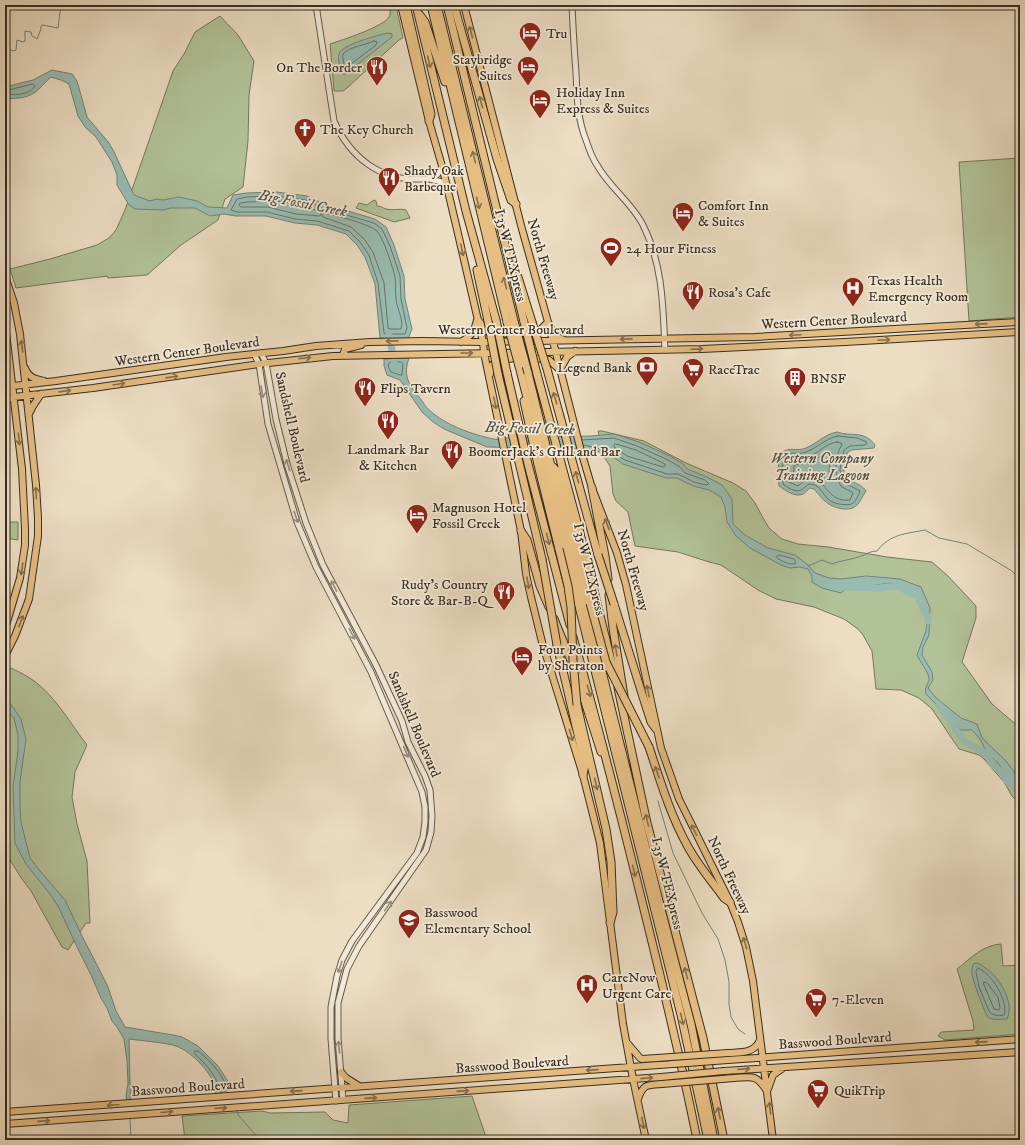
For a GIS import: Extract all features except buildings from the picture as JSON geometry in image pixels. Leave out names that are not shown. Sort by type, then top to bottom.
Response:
[{"type":"highway","points":[[406,5],[431,114],[429,121]]},
{"type":"highway","name":"I 35W TEXpress","points":[[430,5],[465,152],[511,321],[528,373],[534,424]]},
{"type":"highway","name":"I 35W TEXpress","points":[[436,5],[511,321],[519,366],[518,374],[534,424],[683,1022],[708,1140]]},
{"type":"highway","points":[[447,5],[537,374],[614,669],[641,798],[700,1025],[724,1140]]},
{"type":"highway","points":[[454,5],[497,159],[511,200],[516,204]]},
{"type":"highway","points":[[416,8],[425,22],[465,152]]},
{"type":"highway","points":[[416,8],[466,211],[496,320],[528,464],[564,606],[602,737],[687,1089],[697,1140]]},
{"type":"highway","points":[[466,211],[466,224],[478,272],[498,374],[542,559],[557,645],[585,765],[583,775]]},
{"type":"highway","points":[[508,253],[513,261],[547,369],[598,555],[651,722],[656,729]]},
{"type":"highway","points":[[544,465],[571,608],[573,660],[577,705],[606,829],[613,904],[613,912],[610,923]]},
{"type":"highway","points":[[544,465],[556,470],[559,477],[606,662],[649,747],[674,816],[686,844],[692,855],[724,898],[730,902]]},
{"type":"highway","name":"I 35W TEXpress","points":[[544,465],[690,1024],[714,1140]]},
{"type":"highway","points":[[592,488],[605,556],[613,628],[622,682],[642,788],[641,798]]},
{"type":"highway","points":[[521,531],[527,540],[540,586],[568,652],[606,767],[620,825],[625,833]]},
{"type":"main road","points":[[401,5],[429,121],[442,166],[483,342],[490,382],[508,460],[521,531],[526,574],[536,620],[583,775],[600,843],[627,1043],[646,1140]]},
{"type":"main road","name":"North Freeway","points":[[464,5],[548,322],[573,425],[592,488],[607,524],[626,585],[656,729],[667,768],[679,799],[730,902],[746,947],[753,981],[773,1140]]},
{"type":"main road","points":[[5,276],[14,303],[20,334],[38,518],[38,536],[29,599],[15,636],[5,656]]},
{"type":"main road","points":[[477,319],[486,331],[493,334],[535,332],[539,331],[548,322],[555,336],[567,341]]},
{"type":"main road","points":[[461,342],[470,336],[475,330],[477,319]]},
{"type":"main road","name":"Western Center Boulevard","points":[[5,387],[316,346],[370,342],[567,341],[752,337],[1020,322]]},
{"type":"main road","points":[[5,324],[22,471],[25,515],[25,546],[20,578],[5,629]]},
{"type":"main road","points":[[955,336],[961,331],[964,325]]},
{"type":"main road","points":[[844,332],[845,342]]},
{"type":"main road","name":"Western Center Boulevard","points":[[5,398],[266,363],[343,355],[665,350],[753,347],[1020,332]]},
{"type":"main road","points":[[752,337],[753,347]]},
{"type":"main road","points":[[343,355],[345,349],[370,342]]},
{"type":"main road","points":[[490,382],[490,367],[495,362],[503,359],[545,359],[560,370],[567,357],[575,351]]},
{"type":"main road","points":[[24,365],[28,374],[33,378],[48,382]]},
{"type":"main road","points":[[5,380],[10,366]]},
{"type":"main road","points":[[28,416],[42,394]]},
{"type":"main road","points":[[22,471],[34,470]]},
{"type":"main road","name":"Basswood Boulevard","points":[[5,1112],[1020,1039]]},
{"type":"main road","points":[[627,1043],[642,1059],[750,1052],[758,1046],[760,1040]]},
{"type":"main road","name":"Basswood Boulevard","points":[[5,1124],[336,1101],[764,1068],[1020,1052]]},
{"type":"main road","points":[[768,1092],[773,1075],[785,1067]]},
{"type":"main road","points":[[341,1072],[351,1082],[360,1087]]},
{"type":"main road","points":[[638,1099],[642,1088],[648,1085],[734,1078],[756,1078],[768,1092]]},
{"type":"main road","points":[[431,1082],[432,1093]]},
{"type":"street","points":[[316,5],[334,121],[341,136],[360,158],[379,172],[403,179],[437,180],[442,182],[447,188]]},
{"type":"street","points":[[572,5],[577,102],[585,139],[597,166],[633,210],[643,225],[656,259],[660,274],[663,303],[665,350]]},
{"type":"street","points":[[426,179],[437,175],[442,166]]},
{"type":"street","name":"Sandshell Boulevard","points":[[261,353],[266,363],[276,419],[287,464],[306,523],[323,565],[380,672],[402,721],[408,742],[425,776],[430,790],[432,803],[431,832],[426,850],[359,946],[347,969],[338,1003],[338,1038],[343,1100]]},
{"type":"street","name":"Sandshell Boulevard","points":[[254,354],[259,364],[268,424],[297,522],[316,567],[371,672],[390,720],[422,792],[425,807],[423,836],[417,853],[352,941],[341,965],[331,1008],[331,1039],[336,1101]]},
{"type":"green space","points":[[389,5],[396,5],[403,38],[347,88],[343,91],[334,91],[330,44],[362,33],[379,25],[389,17]]},
{"type":"green space","points":[[220,16],[238,35],[254,61],[249,95],[248,141],[243,187],[225,199],[218,220],[181,245],[147,275],[108,278],[107,276],[16,288],[10,269],[97,245],[109,238],[116,230],[125,210],[173,71],[184,54],[195,32]]},
{"type":"green space","points":[[1020,158],[1020,317],[969,321],[959,162]]},
{"type":"green space","points":[[374,200],[376,201],[377,206],[386,209],[406,210],[410,218],[394,222],[356,208],[359,203],[367,205]]},
{"type":"green space","points":[[598,431],[644,441],[686,463],[733,483],[746,491],[755,503],[769,528],[782,539],[798,544],[932,562],[948,576],[976,606],[976,618],[962,662],[992,704],[1020,728],[1020,804],[1012,796],[1004,782],[984,759],[979,755],[959,749],[932,709],[919,698],[901,690],[876,689],[872,651],[858,629],[844,619],[814,607],[776,599],[758,590],[721,565],[678,552],[635,546],[628,512],[616,501],[613,494],[610,466],[604,457]]},
{"type":"green space","points":[[5,522],[18,522],[18,540],[5,538]]},
{"type":"green space","points":[[5,667],[19,672],[40,686],[57,704],[87,745],[75,772],[72,797],[77,824],[87,861],[90,923],[86,923],[68,950],[62,947],[31,891],[5,852]]},
{"type":"green space","points":[[1001,944],[1003,966],[1020,965],[1020,1034],[945,1040],[938,1036],[941,1032],[974,1030],[973,1021],[957,969],[983,949]]},
{"type":"green space","points":[[472,1096],[487,1140],[185,1140],[182,1116],[262,1111],[270,1113],[325,1112],[333,1120],[348,1123],[349,1105]]},
{"type":"water","points":[[388,33],[392,34],[392,37],[344,75],[339,59],[339,54],[341,51],[346,47],[360,41]]},
{"type":"water","points":[[52,70],[72,74],[77,81],[87,117],[109,143],[134,195],[150,201],[179,197],[197,201],[208,207],[227,208],[233,195],[277,192],[307,196],[324,204],[375,219],[386,227],[394,245],[404,276],[405,299],[412,329],[408,339],[380,338],[375,284],[365,257],[357,245],[346,234],[317,225],[295,223],[266,216],[236,216],[224,214],[210,216],[195,208],[170,208],[163,210],[135,209],[129,205],[117,185],[117,175],[112,162],[96,137],[85,127],[78,116],[69,84],[51,77],[31,95],[20,98],[5,99],[5,87],[33,80]]},
{"type":"water","points":[[409,358],[406,370],[409,383],[415,392],[426,407],[433,413],[460,429],[480,436],[499,440],[502,438],[614,434],[639,442],[670,456],[683,464],[687,469],[722,485],[732,500],[733,524],[745,535],[768,548],[795,555],[808,565],[815,573],[829,578],[841,579],[866,576],[900,579],[921,587],[930,608],[929,635],[923,647],[922,655],[932,672],[933,680],[928,688],[936,698],[961,718],[977,724],[982,738],[1006,761],[1020,780],[1020,790],[1006,776],[999,764],[987,753],[980,739],[972,730],[961,730],[926,694],[929,678],[917,655],[926,631],[927,622],[925,607],[917,595],[905,588],[891,583],[845,589],[841,593],[822,588],[812,582],[812,576],[808,569],[800,567],[790,568],[781,565],[750,548],[736,536],[727,522],[725,507],[721,497],[709,490],[693,486],[677,478],[666,478],[623,464],[609,454],[585,449],[487,447],[444,429],[422,412],[400,380],[387,375],[384,366],[384,359]]},
{"type":"water","name":"Western Company Training Lagoon","points":[[837,432],[867,437],[875,445],[874,448],[851,450],[847,453],[844,474],[866,491],[857,505],[850,509],[841,509],[828,504],[814,489],[810,488],[803,494],[797,495],[790,493],[779,486],[778,468],[781,453],[790,449],[806,448],[828,435]]},
{"type":"water","points":[[5,696],[21,719],[26,739],[20,782],[20,807],[21,822],[30,858],[65,900],[108,987],[116,1011],[125,1027],[182,1037],[198,1046],[218,1066],[233,1089],[216,1094],[213,1081],[205,1068],[195,1058],[179,1047],[162,1043],[129,1039],[131,1090],[130,1101],[127,1101],[127,1061],[124,1039],[112,1021],[58,906],[26,864],[15,843],[13,787],[18,751],[18,735],[14,718],[5,708]]},
{"type":"water","points":[[977,963],[991,972],[1002,986],[1009,1003],[1007,1019],[992,1019],[986,1014],[972,971],[973,964]]},
{"type":"waterway","points":[[5,47],[13,51],[16,50],[17,40],[23,42],[25,41],[25,31],[31,32],[32,36],[37,39],[41,26],[43,25],[58,28],[61,5]]},
{"type":"waterway","name":"Big Fossil Creek","points":[[389,335],[394,361]]},
{"type":"waterway","points":[[808,566],[822,560],[832,564],[858,557],[877,551],[882,545],[893,538],[904,534],[925,530],[939,538],[967,544],[1012,571],[1020,580]]},
{"type":"waterway","name":"Big Fossil Creek","points":[[843,587],[878,588],[897,586],[917,596],[928,617],[928,621]]},
{"type":"waterway","name":"Big Fossil Creek","points":[[939,705],[964,741],[985,753],[994,766],[1003,773],[1006,780],[1020,793]]},
{"type":"waterway","points":[[658,801],[673,853],[702,913],[718,939],[725,960],[729,982],[729,1004],[731,1017],[738,1029],[745,1034]]},
{"type":"waterway","points":[[237,1111],[239,1116],[260,1140]]},
{"type":"waterway","points":[[130,1119],[131,1140]]},
{"type":"place","name":"Tru","points":[[530,52]]},
{"type":"place","name":"On The Border","points":[[377,86]]},
{"type":"place","name":"Staybridge Suites","points":[[528,86]]},
{"type":"place","name":"Holiday Inn Express & Suites","points":[[540,120]]},
{"type":"place","name":"The Key Church","points":[[305,148]]},
{"type":"place","name":"Shady Oak Barbeque","points":[[389,198]]},
{"type":"place","name":"Comfort Inn & Suites","points":[[683,232]]},
{"type":"place","name":"24 Hour Fitness","points":[[611,268]]},
{"type":"place","name":"Texas Health Emergency Room","points":[[853,308]]},
{"type":"place","name":"Rosa's Cafe","points":[[693,312]]},
{"type":"place","name":"Legend Bank","points":[[647,386]]},
{"type":"place","name":"RaceTrac","points":[[693,388]]},
{"type":"place","name":"BNSF","points":[[795,398]]},
{"type":"place","name":"Flips Tavern","points":[[365,408]]},
{"type":"place","name":"Landmark Bar & Kitchen","points":[[388,440]]},
{"type":"place","name":"BoomerJack's Grill and Bar","points":[[452,470]]},
{"type":"place","name":"Magnuson Hotel Fossil Creek","points":[[417,534]]},
{"type":"place","name":"Rudy’s Country Store & Bar-B-Q","points":[[504,612]]},
{"type":"place","name":"Four Points by Sheraton","points":[[522,676]]},
{"type":"place","name":"Basswood Elementary School","points":[[409,940]]},
{"type":"place","name":"CareNow Urgent Care","points":[[587,1004]]},
{"type":"place","name":"7-Eleven","points":[[816,1018]]},
{"type":"place","name":"QuikTrip","points":[[818,1110]]}]
